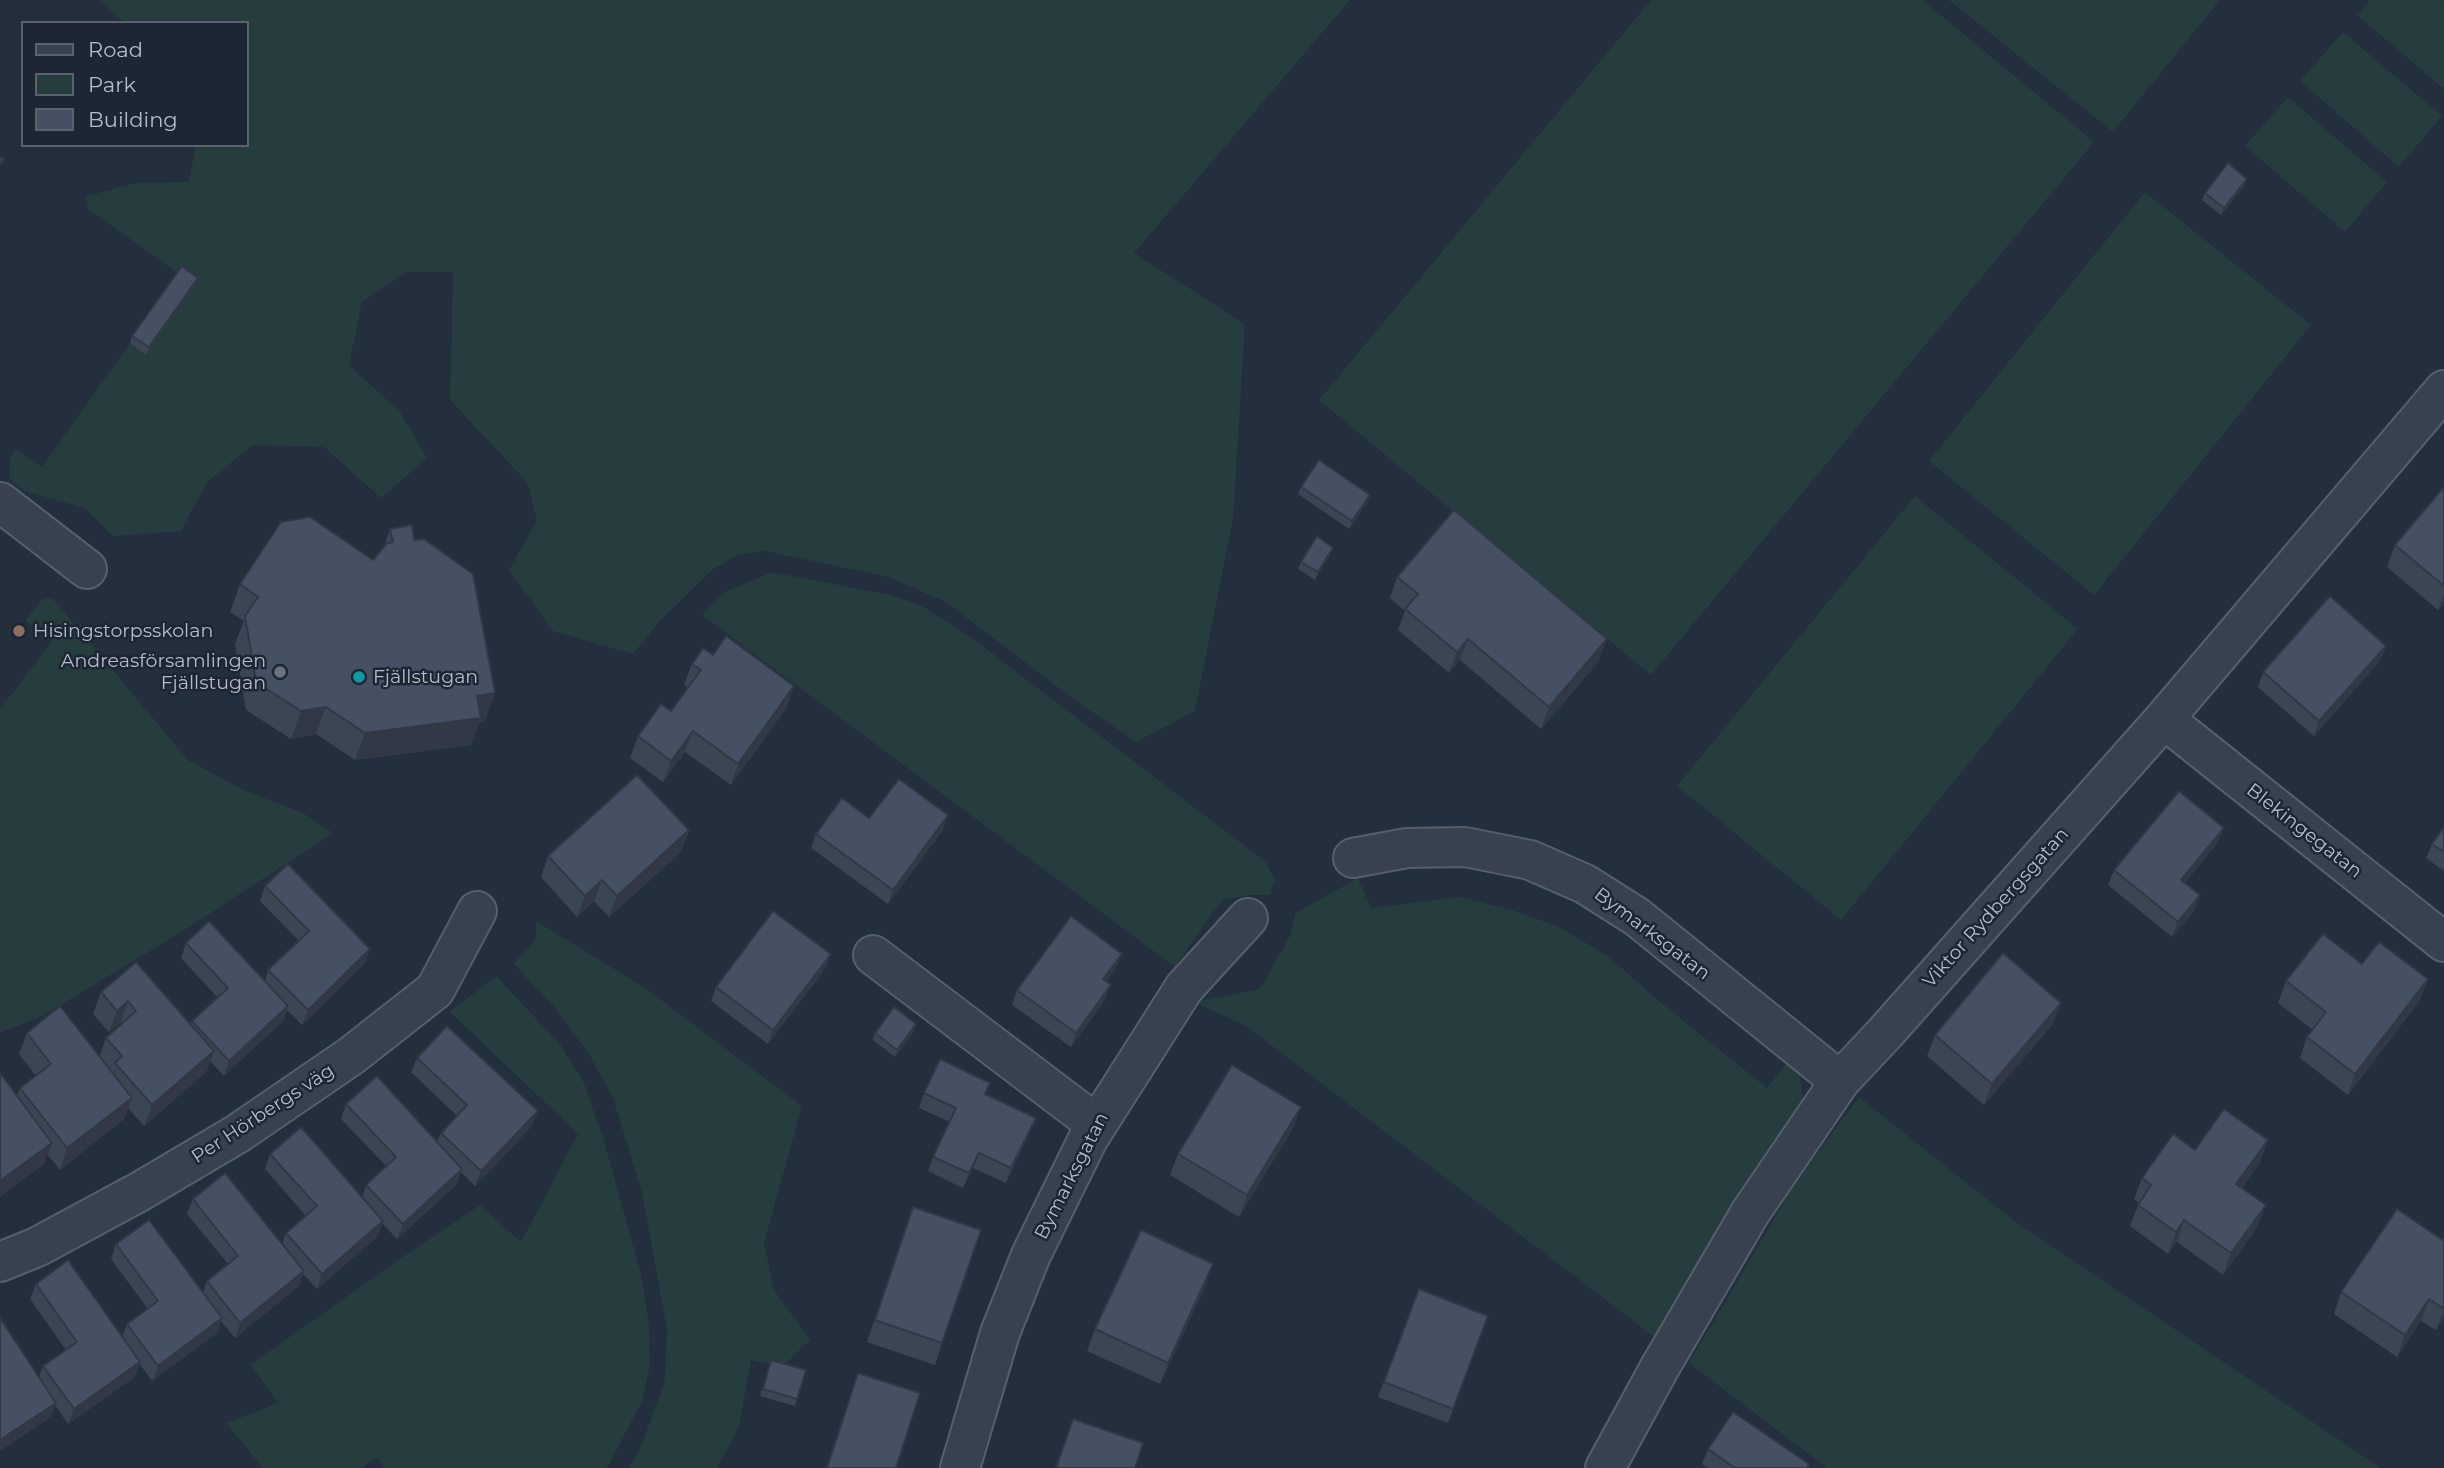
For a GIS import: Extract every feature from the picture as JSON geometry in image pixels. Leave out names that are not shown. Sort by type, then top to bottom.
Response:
[{"type":"street","name":"Viktor Rydbergsgatan","points":[[1605,1468],[1660,1367],[1750,1213],[1840,1081],[2164,719],[2444,390]]},
{"type":"street","points":[[0,502],[86,569]]},
{"type":"street","name":"Blekingegatan","points":[[2164,719],[2444,942]]},
{"type":"street","name":"Bymarksgatan","points":[[1353,858],[1407,848],[1465,847],[1530,860],[1585,884],[1637,917],[1840,1081]]},
{"type":"street","name":"Per Hörbergs väg","points":[[0,1262],[37,1247],[139,1192],[237,1134],[351,1056],[435,990],[477,911]]},
{"type":"street","name":"Bymarksgatan","points":[[960,1468],[1000,1333],[1020,1281],[1097,1124],[1184,988],[1248,918]]},
{"type":"street","points":[[873,955],[1097,1124]]},
{"type":"green space","points":[[98,0],[1350,0],[1134,253],[1245,324],[1233,518],[1195,711],[1136,742],[1072,698],[946,602],[888,577],[765,551],[738,555],[713,569],[658,623],[633,654],[553,631],[509,570],[537,520],[527,482],[450,400],[453,272],[407,272],[362,302],[349,365],[400,412],[427,458],[381,498],[324,447],[253,445],[207,482],[181,531],[113,536],[85,508],[24,491],[9,478],[10,459],[15,449],[42,467],[130,343],[147,354],[179,274],[88,209],[86,196],[137,183],[189,182],[196,147],[248,147],[248,21],[123,21]]},
{"type":"green space","points":[[1651,0],[1923,0],[2094,142],[1651,675],[1319,400]]},
{"type":"green space","points":[[1949,0],[2220,0],[2113,132]]},
{"type":"green space","points":[[2370,0],[2444,2],[2444,89],[2357,15]]},
{"type":"green space","points":[[2343,32],[2442,116],[2399,167],[2300,81]]},
{"type":"green space","points":[[2288,97],[2387,182],[2345,232],[2245,146]]},
{"type":"green space","points":[[2145,192],[2311,325],[2094,595],[1929,461]]},
{"type":"green space","points":[[1915,496],[2078,629],[1841,920],[1677,786]]},
{"type":"green space","points":[[772,572],[891,595],[922,606],[972,638],[1266,862],[1275,879],[1270,895],[1249,895],[1224,900],[1175,967],[702,615],[725,592]]},
{"type":"green space","points":[[43,598],[53,599],[188,760],[243,790],[303,813],[333,833],[183,931],[44,1015],[0,1033],[0,709],[52,642],[25,621]]},
{"type":"green space","points":[[1358,878],[1371,908],[1460,897],[1512,910],[1559,927],[1608,956],[1660,1002],[1767,1088],[1789,1060],[1800,1074],[1803,1104],[1657,1339],[1246,1026],[1194,1002],[1260,989],[1290,936],[1295,913]]},
{"type":"green space","points":[[536,921],[645,988],[802,1106],[764,1243],[774,1290],[810,1340],[782,1367],[751,1360],[739,1427],[717,1468],[629,1468],[642,1444],[665,1380],[667,1329],[642,1192],[613,1098],[589,1054],[555,1008],[513,963],[529,948],[536,936]]},
{"type":"green space","points":[[496,976],[560,1044],[584,1083],[603,1138],[641,1274],[649,1325],[650,1366],[642,1401],[607,1468],[384,1468],[378,1457],[361,1468],[263,1468],[226,1423],[279,1403],[250,1365],[480,1205],[521,1242],[578,1134],[450,1012]]},
{"type":"green space","points":[[1859,1097],[2017,1223],[2381,1468],[1827,1468],[1689,1363],[1799,1177]]},
{"type":"building","points":[[2228,163],[2247,179],[2224,208],[2205,193]]},
{"type":"building","points":[[182,266],[198,278],[149,347],[132,336]]},
{"type":"building","points":[[1319,460],[1370,495],[1352,521],[1301,487]]},
{"type":"building","points":[[2444,487],[2444,586],[2395,545]]},
{"type":"building","points":[[1454,510],[1607,639],[1549,707],[1468,639],[1457,652],[1405,609],[1418,594],[1397,577]]},
{"type":"building","name":"Fjällstugan","points":[[310,517],[373,560],[387,543],[393,542],[390,529],[412,525],[414,540],[424,539],[473,574],[495,693],[477,696],[481,718],[365,733],[326,707],[301,711],[256,682],[245,616],[258,597],[240,584],[281,522]]},
{"type":"building","points":[[1317,536],[1333,548],[1318,572],[1301,562]]},
{"type":"building","points":[[2330,596],[2386,646],[2319,721],[2263,672]]},
{"type":"building","points":[[726,636],[794,686],[738,764],[693,731],[671,761],[638,736],[661,704],[671,711],[701,670],[692,664],[703,648],[713,655]]},
{"type":"building","points":[[637,775],[689,830],[617,896],[602,880],[585,896],[548,856]]},
{"type":"building","points":[[899,779],[948,815],[893,890],[816,834],[842,798],[869,818]]},
{"type":"building","points":[[2179,791],[2224,828],[2181,880],[2200,895],[2178,922],[2114,870]]},
{"type":"building","points":[[2444,827],[2444,852],[2432,844]]},
{"type":"building","points":[[288,864],[370,949],[308,1010],[268,970],[309,931],[265,886]]},
{"type":"building","points":[[773,911],[831,954],[773,1030],[716,987]]},
{"type":"building","points":[[1071,916],[1122,954],[1103,979],[1111,985],[1076,1033],[1017,990]]},
{"type":"building","points":[[209,921],[288,1006],[229,1061],[192,1021],[228,988],[186,943]]},
{"type":"building","points":[[2323,934],[2362,964],[2379,942],[2428,979],[2355,1074],[2307,1037],[2326,1012],[2286,981]]},
{"type":"building","points":[[2003,953],[2061,1003],[1992,1084],[1935,1035]]},
{"type":"building","points":[[136,962],[214,1051],[152,1105],[115,1063],[122,1056],[106,1038],[136,1011],[128,1001],[117,1011],[101,992]]},
{"type":"building","points":[[60,1006],[132,1098],[67,1148],[20,1088],[51,1064],[27,1033]]},
{"type":"building","points":[[894,1007],[916,1024],[897,1050],[875,1033]]},
{"type":"building","points":[[447,1026],[538,1111],[481,1171],[441,1133],[467,1105],[417,1058]]},
{"type":"building","points":[[940,1059],[990,1083],[985,1094],[1036,1118],[1011,1168],[979,1153],[969,1173],[933,1157],[956,1108],[924,1093]]},
{"type":"building","points":[[1232,1065],[1301,1107],[1247,1195],[1178,1154]]},
{"type":"building","points":[[0,1073],[52,1143],[0,1181]]},
{"type":"building","points":[[377,1076],[462,1169],[403,1224],[366,1185],[396,1157],[346,1104]]},
{"type":"building","points":[[2224,1109],[2268,1140],[2236,1184],[2266,1205],[2231,1253],[2184,1220],[2176,1232],[2138,1205],[2151,1185],[2142,1178],[2173,1134],[2195,1150]]},
{"type":"building","points":[[301,1127],[383,1221],[322,1274],[286,1233],[317,1206],[270,1154]]},
{"type":"building","points":[[225,1173],[304,1271],[240,1323],[207,1281],[238,1256],[193,1199]]},
{"type":"building","points":[[913,1207],[981,1230],[942,1343],[875,1320]]},
{"type":"building","points":[[2397,1209],[2444,1241],[2444,1309],[2429,1299],[2405,1335],[2341,1292]]},
{"type":"building","points":[[149,1220],[222,1318],[158,1366],[127,1324],[158,1301],[116,1244]]},
{"type":"building","points":[[1141,1230],[1213,1264],[1168,1363],[1095,1329]]},
{"type":"building","points":[[68,1260],[140,1362],[74,1409],[43,1366],[77,1342],[36,1284]]},
{"type":"building","points":[[1419,1289],[1488,1316],[1453,1409],[1384,1382]]},
{"type":"building","points":[[0,1318],[56,1403],[0,1440]]},
{"type":"building","points":[[771,1360],[806,1370],[797,1399],[763,1389]]},
{"type":"building","points":[[858,1373],[920,1393],[896,1468],[827,1468]]},
{"type":"building","points":[[1733,1412],[1809,1464],[1806,1468],[1735,1468],[1708,1449]]},
{"type":"building","points":[[1073,1419],[1143,1443],[1135,1468],[1056,1468]]},
{"type":"place","name":"Hisingstorpsskolan","points":[[19,631]]},
{"type":"place","name":"Andreasförsamlingen Fjällstugan","points":[[280,672]]},
{"type":"place","name":"Fjällstugan","points":[[359,677]]}]
